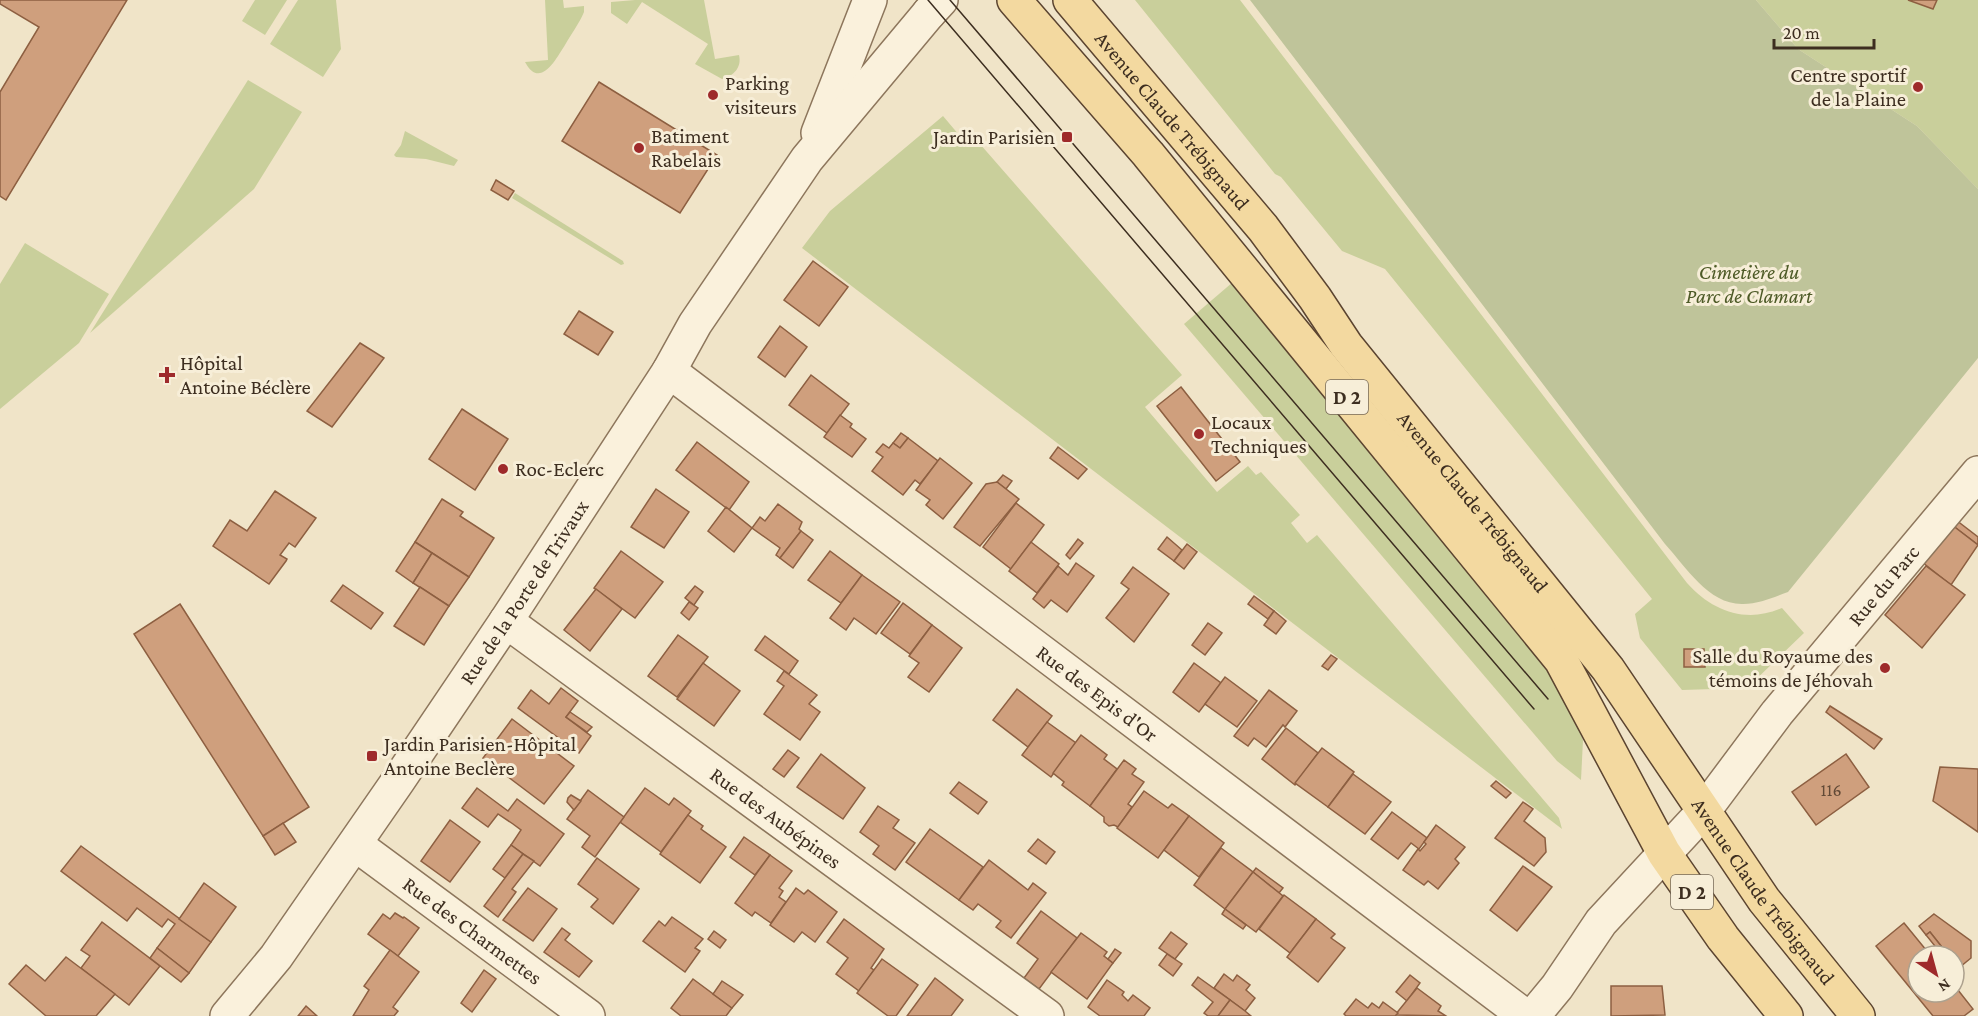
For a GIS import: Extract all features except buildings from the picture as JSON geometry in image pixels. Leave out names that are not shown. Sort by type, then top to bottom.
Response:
[{"type":"main road","name":"D 2","points":[[1014,0],[1156,164],[1561,660],[1664,853],[1724,938],[1786,1016]]},
{"type":"main road","name":"Avenue Claude Trébignaud","points":[[1070,0],[1263,228],[1315,298],[1346,345],[1608,669],[1649,726],[1703,812],[1767,904],[1858,1016]]},
{"type":"street","name":"Rue de la Porte de Trivaux","points":[[807,159],[870,0]]},
{"type":"street","name":"Rue de la Porte de Trivaux","points":[[227,1016],[276,957],[506,621],[669,371],[695,324],[807,159],[935,7]]},
{"type":"street","name":"Rue des Epis d'Or","points":[[669,371],[1525,1016]]},
{"type":"street","name":"Rue du Parc","points":[[1664,853],[1703,812],[1777,713],[1978,473]]},
{"type":"street","name":"Rue des Aubépines","points":[[506,621],[1047,1016]]},
{"type":"street","name":"Rue des Charmettes","points":[[355,844],[588,1016]]},
{"type":"street","points":[[1533,1016],[1557,987],[1600,922],[1664,853]]},
{"type":"green space","points":[[255,0],[287,0],[265,35],[242,21]]},
{"type":"green space","points":[[298,0],[336,0],[341,49],[323,77],[270,44]]},
{"type":"green space","points":[[545,0],[563,0],[564,8],[584,6],[584,12],[552,64],[542,73],[536,73],[525,62],[548,60]]},
{"type":"green space","points":[[704,0],[715,59],[739,55],[736,70],[730,76],[722,79],[695,64],[708,44],[642,2],[627,24],[611,13],[611,2]]},
{"type":"green space","points":[[1135,0],[1240,0],[1687,583],[1707,601],[1730,612],[1755,615],[1782,608],[1804,633],[1747,688],[1682,690],[1640,638],[1635,614],[1652,599],[1385,269],[1342,251],[1281,177],[1275,174]]},
{"type":"green space","name":"Cimetière du Parc de Clamart","points":[[1250,0],[1756,0],[1798,49],[1917,126],[1978,189],[1978,358],[1788,592],[1749,604],[1731,603],[1719,598],[1699,583],[1665,544]]},
{"type":"green space","name":"Centre sportif de la Plaine","points":[[1756,0],[1978,0],[1978,189],[1917,126],[1798,49]]},
{"type":"green space","points":[[248,80],[302,112],[254,189],[90,333]]},
{"type":"green space","points":[[943,116],[965,142],[973,136],[1182,375],[1145,407],[1217,492],[1248,466],[1256,475],[1261,472],[1300,515],[1291,523],[1307,543],[1317,535],[1559,818],[1562,829],[802,248],[830,211]]},
{"type":"green space","points":[[405,131],[458,160],[454,166],[426,159],[396,157],[394,155],[401,145]]},
{"type":"green space","points":[[515,193],[623,261],[624,264],[621,265],[512,198]]},
{"type":"green space","points":[[25,243],[109,294],[79,343],[0,409],[0,284]]},
{"type":"green space","points":[[1233,282],[1551,673],[1573,714],[1583,740],[1581,780],[1557,761],[1184,324]]},
{"type":"tram line","points":[[928,0],[1534,709]]},
{"type":"tram line","points":[[950,0],[1548,699]]},
{"type":"place","name":"Centre sportif de la Plaine","points":[[1918,87]]},
{"type":"place","name":"Parking visiteurs","points":[[713,95]]},
{"type":"place","name":"Jardin Parisien","points":[[1067,137]]},
{"type":"place","name":"Batiment Rabelais","points":[[639,148]]},
{"type":"place","name":"Hôpital Antoine Béclère","points":[[167,375]]},
{"type":"place","name":"Locaux Techniques","points":[[1199,434]]},
{"type":"place","name":"Roc-Eclerc","points":[[503,469]]},
{"type":"place","name":"Salle du Royaume des témoins de Jéhovah","points":[[1885,668]]},
{"type":"place","name":"Jardin Parisien-Hôpital Antoine Beclère","points":[[372,756]]}]
